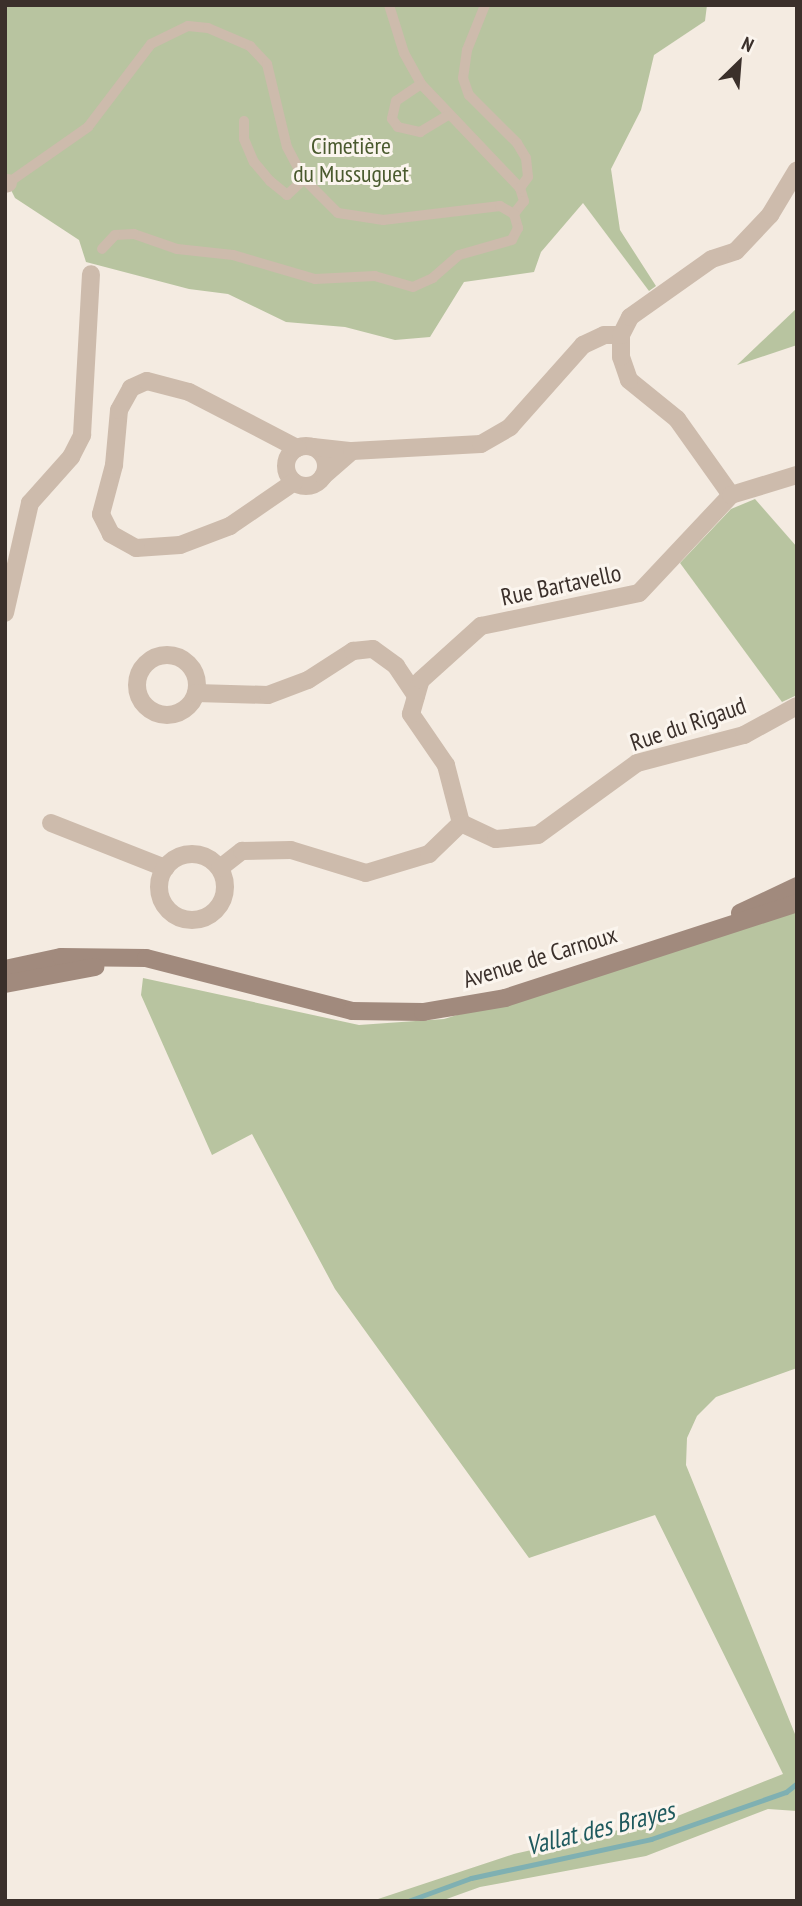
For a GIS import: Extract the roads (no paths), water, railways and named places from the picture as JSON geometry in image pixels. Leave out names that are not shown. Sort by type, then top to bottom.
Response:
[{"type":"main road","name":"Avenue de Carnoux","points":[[690,936],[797,886]]},
{"type":"main road","name":"Avenue de Carnoux","points":[[5,969],[61,957],[102,955],[146,958],[352,1011],[423,1012],[505,998],[797,903]]},
{"type":"main road","name":"Avenue de Carnoux","points":[[5,984],[89,967],[197,973]]},
{"type":"street","points":[[797,170],[770,215],[736,251],[712,260],[630,317],[621,335],[621,357],[629,380],[677,419],[731,495],[797,475]]},
{"type":"street","points":[[5,613],[30,503],[79,447],[82,435],[91,274]]},
{"type":"street","points":[[294,482],[286,466],[305,448],[352,451],[481,444],[510,427],[589,340],[621,335]]},
{"type":"street","points":[[323,476],[324,456],[189,392],[147,381],[131,388],[119,410],[114,465],[101,514],[103,524],[124,543],[136,548],[180,545],[230,526],[294,482],[313,485],[352,451]]},
{"type":"street","name":"Rue Bartavello","points":[[419,688],[481,626],[639,593],[731,495]]},
{"type":"street","points":[[196,693],[268,695],[292,688],[363,649],[385,655],[419,688],[411,714],[446,765],[461,823],[429,854],[366,873],[291,850],[242,851],[220,868]]},
{"type":"street","name":"Rue du Rigaud","points":[[461,823],[496,839],[538,835],[637,763],[744,735],[797,706]]},
{"type":"street","points":[[51,823],[165,868]]},
{"type":"street","points":[[187,853],[202,855],[220,868],[224,877],[218,901],[210,914],[188,923],[177,919],[161,893],[165,868],[187,853]]},
{"type":"lane","points":[[389,5],[404,53],[421,84],[447,116],[520,188],[524,201],[514,214]]},
{"type":"lane","points":[[485,5],[467,50],[463,78],[469,95],[517,143],[526,158],[528,177],[520,188]]},
{"type":"lane","points":[[7,184],[88,127],[151,44],[167,32],[188,26],[229,34],[267,64],[287,147],[304,179],[338,213],[359,219],[383,220],[487,205],[500,206],[514,214],[518,228],[512,240],[459,255],[433,278],[413,287],[375,276],[315,279],[233,255],[177,249],[134,234],[115,234],[102,249]]},
{"type":"lane","points":[[421,84],[396,101],[392,119],[398,127],[420,132],[447,116]]},
{"type":"lane","points":[[244,121],[244,139],[254,162],[270,181],[287,195],[304,179]]},
{"type":"waterway","name":"Vallat des Brayes","points":[[408,1901],[471,1878],[651,1839],[786,1792],[797,1783]]},
{"type":"park label","name":"Cimetière du Mussuguet","points":[[351,160]]}]
